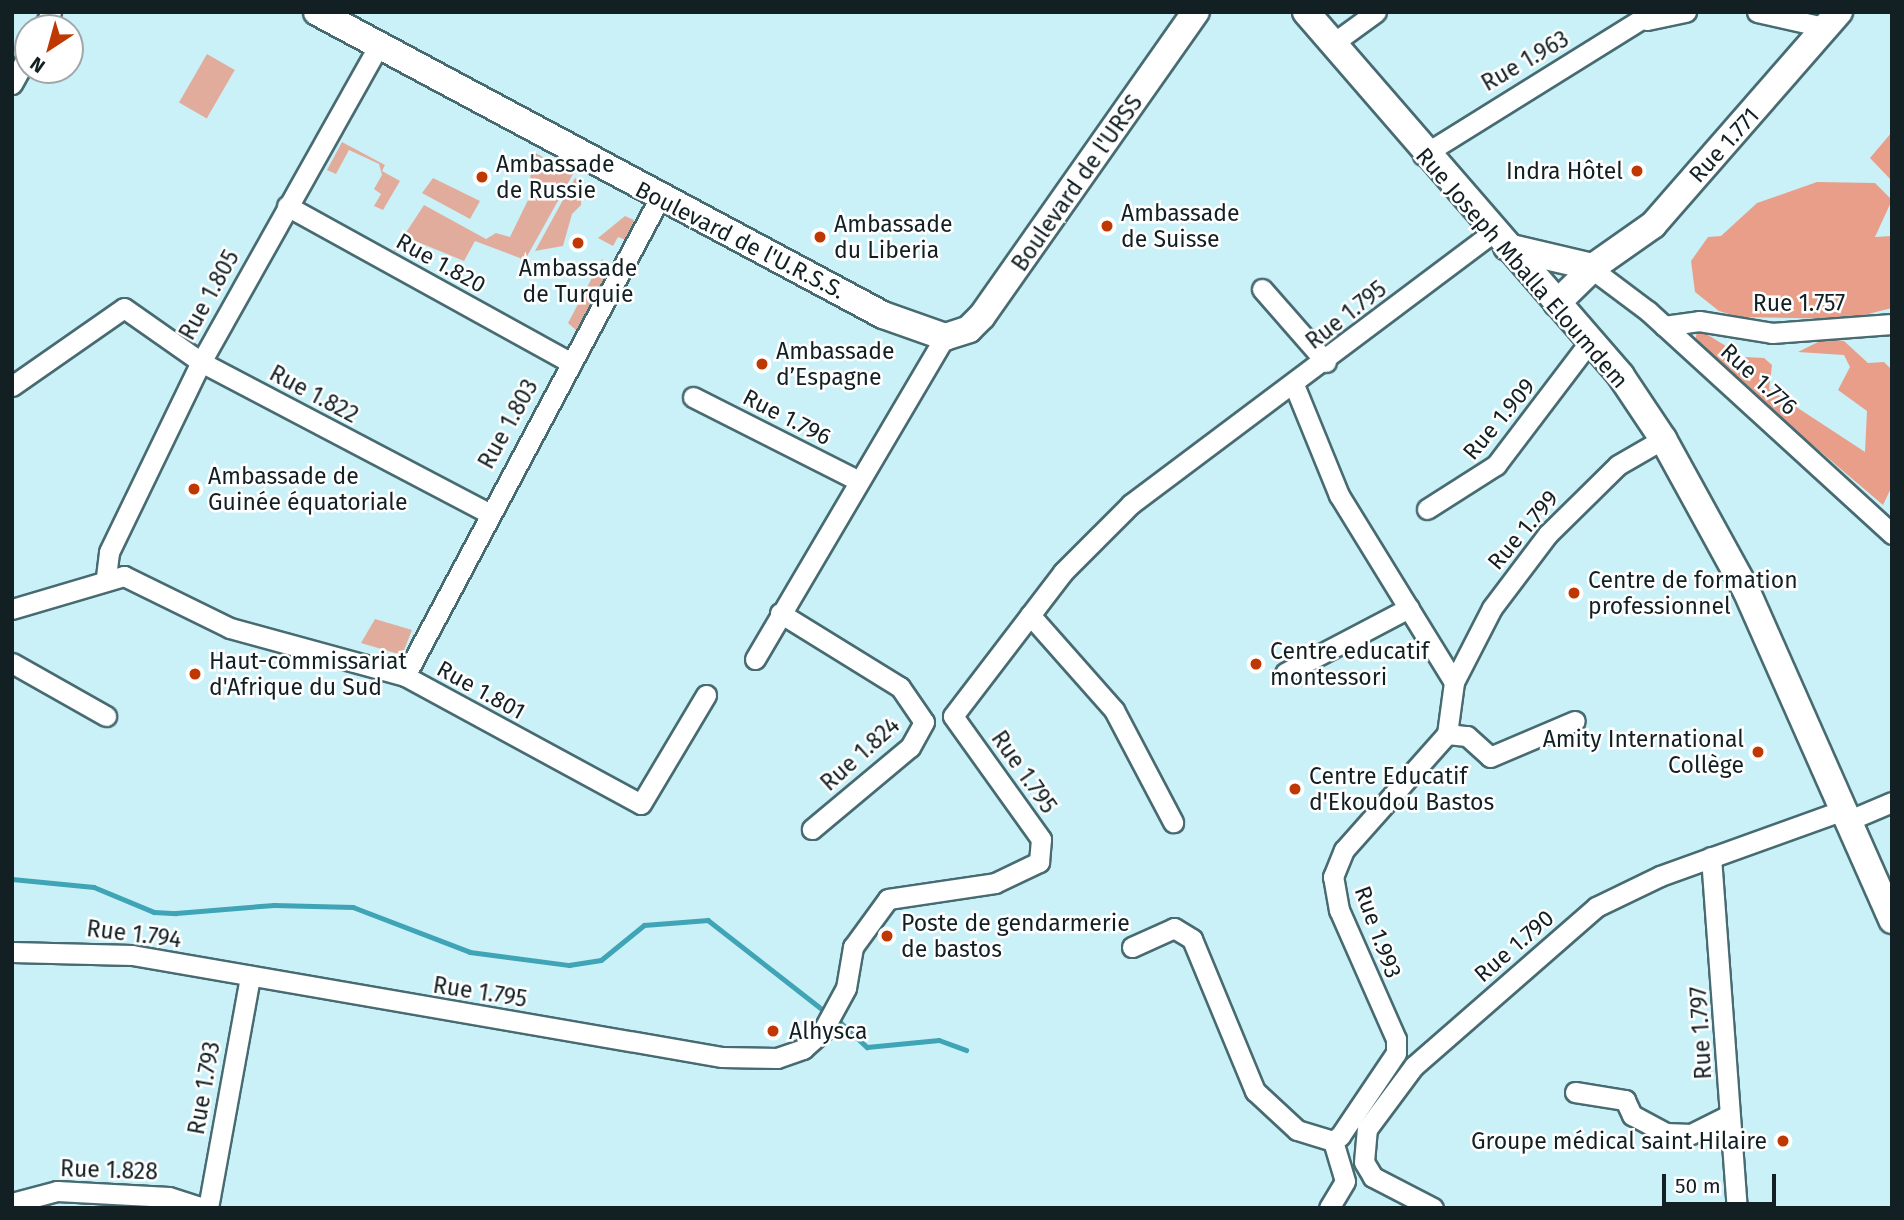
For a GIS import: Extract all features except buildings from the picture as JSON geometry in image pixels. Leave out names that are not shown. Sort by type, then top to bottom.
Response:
[{"type":"street","name":"Boulevard de l'U.R.S.S.","points":[[317,12],[659,199],[883,315],[924,335],[945,337]]},
{"type":"street","name":"Boulevard de l'URSS","points":[[945,337],[969,329],[982,316],[1196,12]]},
{"type":"street","name":"Rue Joseph Mballa Eloumdem","points":[[1306,12],[1423,155],[1591,341],[1663,439],[1746,590],[1892,920]]},
{"type":"street","points":[[1332,44],[1376,12]]},
{"type":"street","name":"Rue 1.963","points":[[1423,155],[1516,92],[1650,16],[1686,12]]},
{"type":"street","points":[[1756,12],[1833,20]]},
{"type":"street","name":"Rue 1.771","points":[[1557,303],[1592,267],[1653,225],[1833,20]]},
{"type":"street","name":"Rue 1.805","points":[[106,577],[109,552],[201,362],[377,46]]},
{"type":"street","name":"Rue 1.803","points":[[405,676],[487,512],[659,199]]},
{"type":"street","name":"Rue 1.820","points":[[287,206],[571,363]]},
{"type":"street","points":[[1500,239],[1592,267]]},
{"type":"street","name":"Rue 1.795","points":[[250,976],[722,1057],[777,1058],[803,1049],[822,1032],[839,1002],[853,947],[888,899],[995,883],[1039,862],[1041,839],[953,716],[1097,531],[1326,362],[1500,239]]},
{"type":"street","name":"Rue 1.771","points":[[1536,279],[1592,267]]},
{"type":"street","name":"Rue 1.776","points":[[1592,267],[1664,326],[1892,534]]},
{"type":"street","points":[[1262,289],[1326,362]]},
{"type":"street","name":"Rue 1.822","points":[[12,386],[124,308],[201,362],[487,512]]},
{"type":"street","name":"Rue 1.757","points":[[1664,326],[1699,321],[1772,333],[1892,324]]},
{"type":"street","points":[[755,659],[945,337]]},
{"type":"street","name":"Rue 1.909","points":[[1427,509],[1496,465],[1591,341]]},
{"type":"street","points":[[1295,387],[1339,495],[1454,682],[1447,734],[1467,736],[1490,757],[1575,721]]},
{"type":"street","name":"Rue 1.796","points":[[693,397],[859,481]]},
{"type":"street","name":"Rue 1.799","points":[[1454,682],[1492,608],[1548,534],[1618,465],[1663,439]]},
{"type":"street","name":"Rue 1.801","points":[[14,602],[106,577],[141,582],[230,628],[405,676],[641,804],[706,695]]},
{"type":"street","points":[[1285,673],[1409,608]]},
{"type":"street","name":"Rue 1.824","points":[[780,613],[900,687],[924,722],[910,747],[812,829]]},
{"type":"street","points":[[1030,615],[1114,710],[1173,822]]},
{"type":"street","points":[[12,663],[106,716]]},
{"type":"street","points":[[924,722],[953,716]]},
{"type":"street","name":"Rue 1.993","points":[[1396,1054],[1396,1039],[1339,910],[1333,877],[1344,850],[1447,734]]},
{"type":"street","name":"Rue 1.790","points":[[1433,1208],[1373,1177],[1363,1163],[1367,1129],[1414,1066],[1595,907],[1711,857],[1892,802]]},
{"type":"street","name":"Rue 1.797","points":[[1711,857],[1737,1208]]},
{"type":"street","points":[[1132,947],[1174,928],[1192,939],[1259,1098],[1297,1130],[1333,1141]]},
{"type":"street","name":"Rue 1.794","points":[[12,952],[132,955],[250,976]]},
{"type":"street","name":"Rue 1.793","points":[[206,1208],[250,976]]},
{"type":"street","points":[[1333,1141],[1396,1054],[1414,1066]]},
{"type":"street","points":[[1575,1092],[1625,1100],[1632,1115],[1666,1133],[1701,1131],[1729,1115]]},
{"type":"street","points":[[1329,1208],[1345,1181],[1333,1141]]},
{"type":"street","name":"Rue 1.828","points":[[12,1203],[57,1191],[169,1197],[206,1208]]},
{"type":"shaded area","points":[[207,54],[235,70],[207,118],[179,102]]},
{"type":"shaded area","points":[[1892,132],[1892,181],[1870,158]]},
{"type":"shaded area","points":[[342,142],[385,165],[382,171],[400,181],[383,210],[374,206],[381,194],[374,189],[382,175],[379,164],[349,150],[336,174],[327,170]]},
{"type":"shaded area","points":[[532,151],[573,174],[525,260],[475,241],[464,261],[408,238],[392,254],[424,205],[486,239],[496,233],[510,237],[529,198]]},
{"type":"shaded area","points":[[433,178],[480,201],[470,219],[422,193]]},
{"type":"shaded area","points":[[575,178],[582,183],[581,205],[572,214],[563,246],[535,251]]},
{"type":"shaded area","points":[[1817,182],[1875,183],[1892,200],[1875,237],[1892,236],[1892,308],[1848,319],[1739,317],[1719,311],[1695,292],[1691,261],[1708,237],[1721,236],[1757,203]]},
{"type":"shaded area","points":[[625,216],[634,220],[626,240],[618,237],[613,246],[598,238]]},
{"type":"shaded area","points":[[602,259],[610,267],[577,331],[568,323]]},
{"type":"shaded area","points":[[1698,329],[1744,357],[1764,358],[1772,365],[1769,389],[1865,452],[1867,411],[1838,390],[1850,367],[1844,355],[1798,352],[1826,338],[1844,341],[1868,363],[1884,362],[1892,370],[1892,486],[1883,505],[1694,344]]},
{"type":"shaded area","points":[[375,619],[412,630],[402,655],[361,643]]},
{"type":"waterway","points":[[12,879],[94,887],[154,912],[176,913],[274,905],[353,907],[470,952],[569,965],[601,960],[644,925],[708,920],[827,1013]]},
{"type":"waterway","points":[[835,1017],[867,1047],[939,1040],[966,1050]]},
{"type":"place","name":"Indra Hôtel","points":[[1637,171]]},
{"type":"place","name":"Ambassade de Russie","points":[[482,177]]},
{"type":"place","name":"Ambassade de Suisse","points":[[1107,226]]},
{"type":"place","name":"Ambassade du Liberia","points":[[820,237]]},
{"type":"place","name":"Ambassade de Turquie","points":[[578,243]]},
{"type":"place","name":"Ambassade d’Espagne","points":[[762,364]]},
{"type":"place","name":"Ambassade de Guinée équatoriale","points":[[194,489]]},
{"type":"place","name":"Centre de formation professionnel","points":[[1574,593]]},
{"type":"place","name":"Centre educatif montessori","points":[[1256,664]]},
{"type":"place","name":"Haut-commissariat d'Afrique du Sud","points":[[195,674]]},
{"type":"place","name":"Amity International Collège","points":[[1758,752]]},
{"type":"place","name":"Centre Educatif d'Ekoudou Bastos","points":[[1295,789]]},
{"type":"place","name":"Poste de gendarmerie de bastos","points":[[887,936]]},
{"type":"place","name":"Alhysca","points":[[773,1031]]},
{"type":"place","name":"Groupe médical saint Hilaire","points":[[1783,1141]]}]
